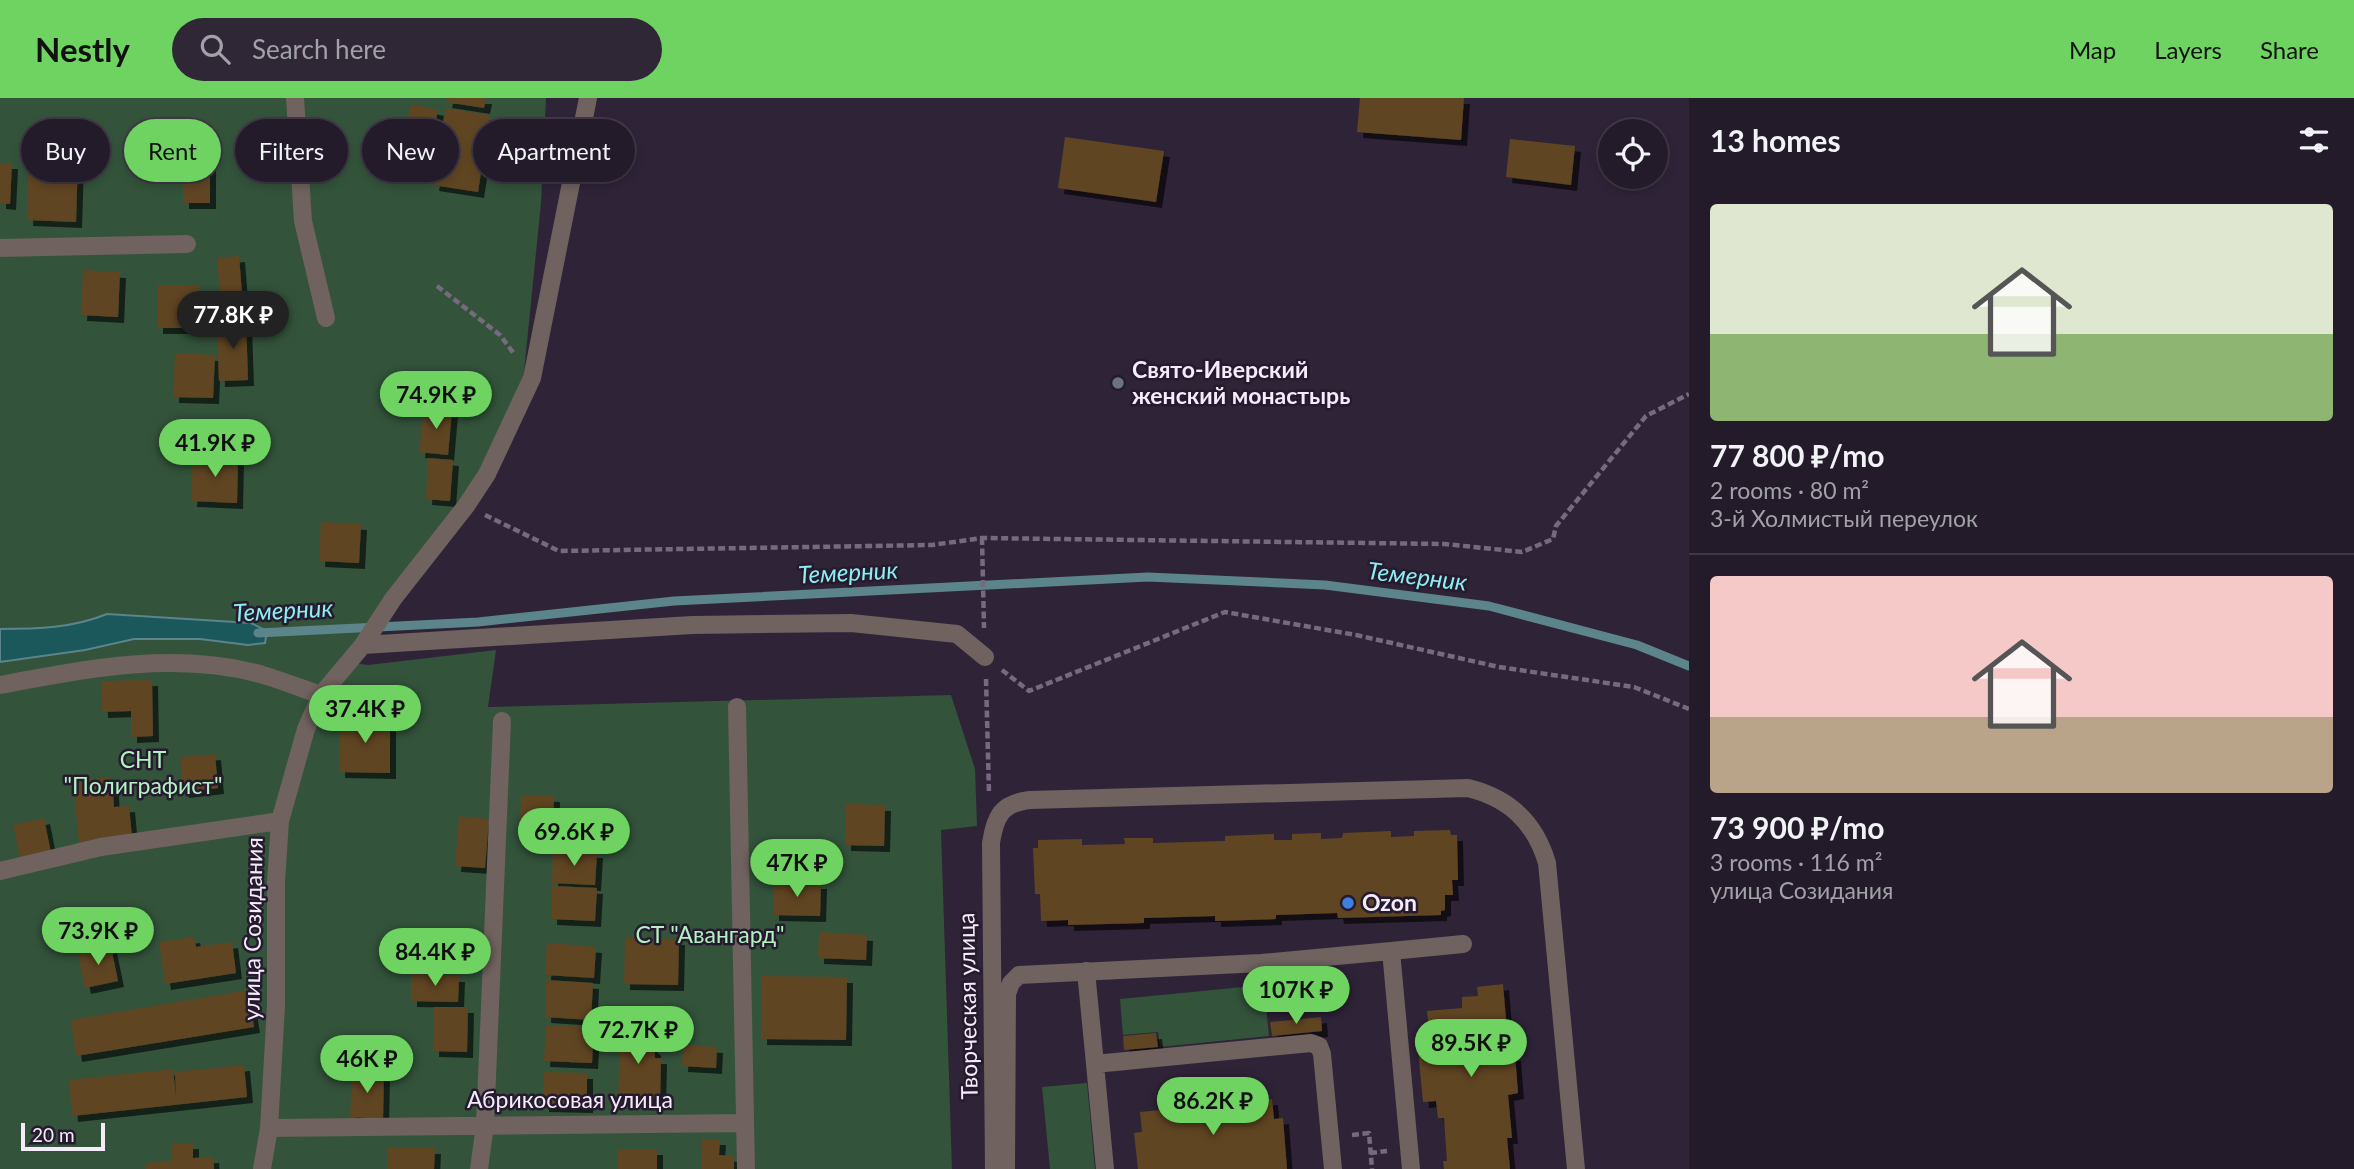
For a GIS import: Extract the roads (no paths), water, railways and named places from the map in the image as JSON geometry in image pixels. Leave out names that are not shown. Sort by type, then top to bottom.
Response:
[{"type":"street","points":[[295,98],[303,221],[327,318]]},
{"type":"street","points":[[363,645],[393,599],[466,506],[487,474],[532,379],[588,98]]},
{"type":"street","points":[[0,248],[187,244]]},
{"type":"street","points":[[363,645],[692,625],[851,623],[957,634],[985,657]]},
{"type":"street","name":"улица Созидания","points":[[262,1169],[269,1128],[276,1006],[276,882],[280,821],[306,729],[321,695],[363,645]]},
{"type":"street","points":[[0,685],[84,669],[155,663],[213,666],[260,674],[321,695]]},
{"type":"street","points":[[737,707],[746,1169]]},
{"type":"street","points":[[479,1169],[485,1125],[502,721]]},
{"type":"street","name":"Творческая улица","points":[[994,1169],[991,843],[996,807],[1030,800],[1468,788],[1502,800],[1517,810],[1532,828],[1543,848],[1547,863],[1576,1169]]},
{"type":"street","points":[[0,871],[101,847],[280,821]]},
{"type":"street","points":[[1006,1169],[1008,988],[1015,979],[1024,974],[1261,963],[1463,944]]},
{"type":"street","points":[[1391,951],[1411,1169]]},
{"type":"street","points":[[1086,971],[1105,1169]]},
{"type":"street","points":[[1096,1064],[1311,1043],[1319,1046],[1333,1169]]},
{"type":"street","name":"Абрикосовая улица","points":[[269,1128],[745,1123]]},
{"type":"waterway","name":"Темерник","points":[[258,633],[478,622],[674,601],[1148,577],[1325,585],[1489,606],[1637,645],[1689,666]]},
{"type":"place","name":"Свято-Иверский женский монастырь","points":[[1118,383]]},
{"type":"place","name":"Ozon","points":[[1348,903]]},
{"type":"park label","name":"СНТ \"Полиграфист\"","points":[[143,773]]},
{"type":"park label","name":"СТ \"Авангард\"","points":[[710,935]]}]
